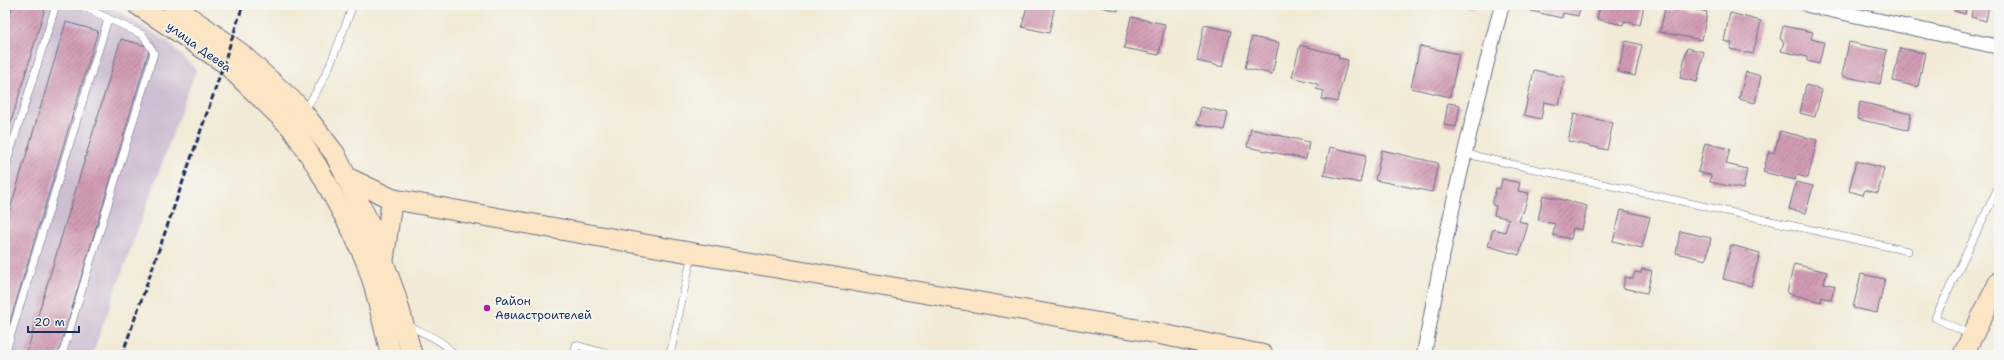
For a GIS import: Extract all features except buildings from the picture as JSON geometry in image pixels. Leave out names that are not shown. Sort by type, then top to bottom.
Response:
[{"type":"street","name":"улица Деева","points":[[138,5],[224,63],[297,119]]},
{"type":"street","points":[[172,5],[239,52],[297,119],[335,154],[370,225],[384,264],[412,355]]},
{"type":"street","points":[[1424,355],[1436,290],[1466,154],[1502,5]]},
{"type":"street","points":[[1808,5],[1999,47]]},
{"type":"street","points":[[297,119],[318,166],[352,230],[366,261],[374,285],[391,355]]},
{"type":"street","points":[[346,177],[392,199],[692,253],[1132,328],[1210,347],[1263,355]]},
{"type":"street","points":[[384,264],[386,230],[392,199]]},
{"type":"street","points":[[1963,355],[1999,282]]},
{"type":"lane","points":[[5,168],[56,5]]},
{"type":"lane","points":[[62,355],[154,53],[143,35],[80,5]]},
{"type":"lane","points":[[297,119],[318,92],[353,5]]},
{"type":"lane","points":[[5,354],[108,19]]},
{"type":"lane","points":[[1466,154],[1908,251]]},
{"type":"lane","points":[[1973,336],[1934,318],[1999,186]]},
{"type":"lane","points":[[670,355],[692,253]]},
{"type":"lane","points":[[403,323],[436,339],[450,349],[454,355]]},
{"type":"lane","points":[[574,355],[576,345],[611,355]]},
{"type":"shaded area","points":[[5,5],[107,5],[168,42],[196,70],[92,355],[5,355]]},
{"type":"railway","points":[[122,355],[215,90],[243,5]]},
{"type":"place","name":"Район Авиастроителей","points":[[487,308]]}]
